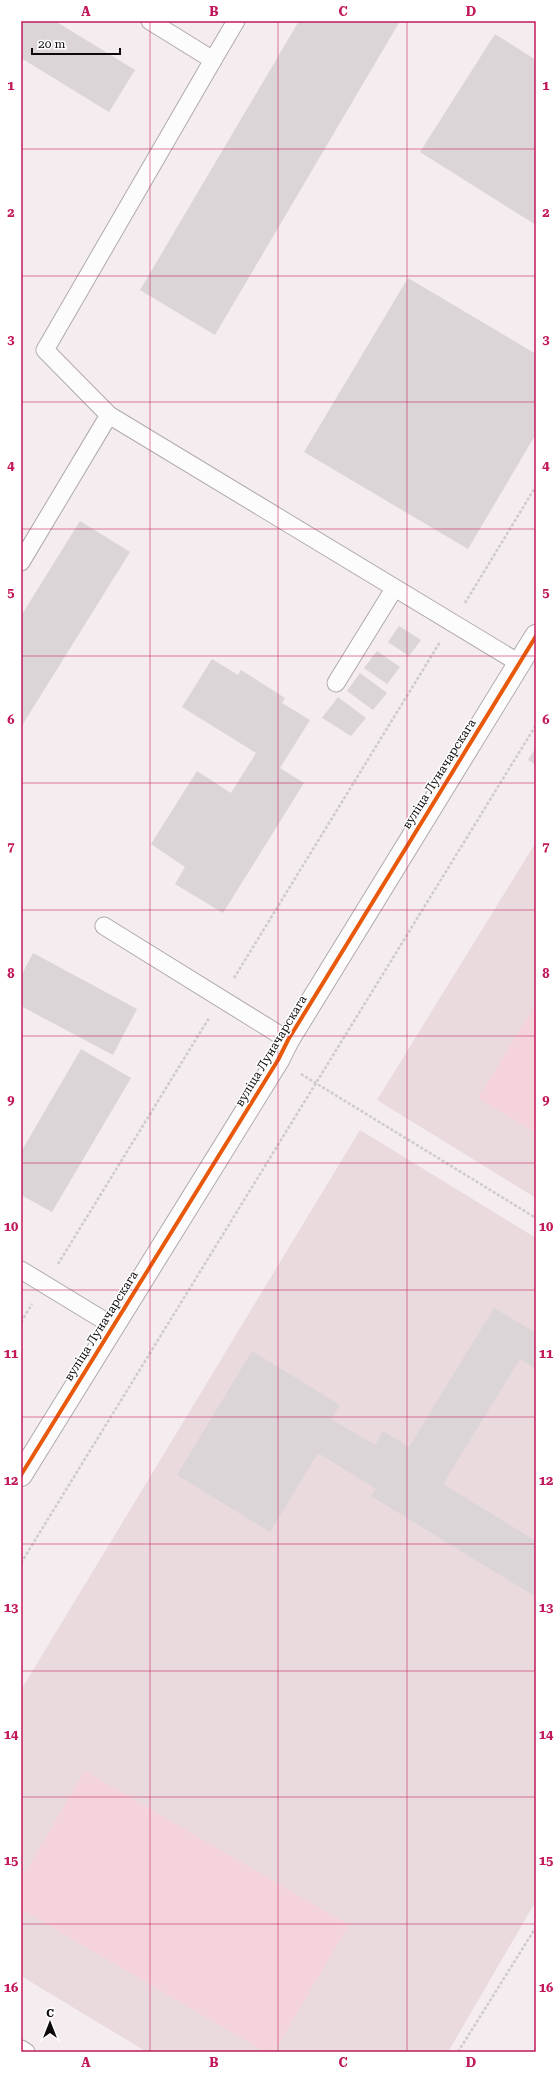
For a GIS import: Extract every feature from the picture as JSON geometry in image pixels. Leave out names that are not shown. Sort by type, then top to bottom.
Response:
[{"type":"street","name":"вуліца Луначарскага","points":[[21,1475],[278,1060],[288,1040],[536,636]]},
{"type":"lane","points":[[150,21],[213,60]]},
{"type":"lane","points":[[236,21],[44,350],[109,415],[394,589],[519,663]]},
{"type":"lane","points":[[21,562],[109,415]]},
{"type":"lane","points":[[336,683],[394,589]]},
{"type":"lane","points":[[104,926],[288,1040]]},
{"type":"lane","points":[[21,1270],[113,1326]]},
{"type":"lane","points":[[21,2049],[26,2052]]},
{"type":"path","points":[[462,607],[536,486]]},
{"type":"path","points":[[231,982],[444,636]]},
{"type":"path","points":[[21,1563],[315,1082],[536,725]]},
{"type":"path","points":[[55,1268],[209,1017]]},
{"type":"path","points":[[278,1060],[536,1218]]},
{"type":"path","points":[[21,1322],[33,1303]]},
{"type":"path","points":[[458,2052],[536,1927]]},
{"type":"shaded area","points":[[536,842],[536,1198],[377,1100]]},
{"type":"shaded area","points":[[536,1004],[536,1133],[478,1098]]},
{"type":"shaded area","points":[[360,1130],[536,1238],[536,1901],[448,2052],[147,2052],[21,1976],[21,1690]]},
{"type":"shaded area","points":[[85,1771],[349,1925],[274,2052],[265,2052],[21,1909],[21,1879]]},
{"type":"building","points":[[21,21],[55,21],[135,70],[109,112],[21,58]]},
{"type":"building","points":[[299,21],[400,21],[215,335],[140,290]]},
{"type":"building","points":[[495,34],[536,60],[536,225],[420,152]]},
{"type":"building","points":[[408,278],[536,354],[536,434],[468,549],[304,452]]},
{"type":"building","points":[[80,521],[130,552],[21,727],[21,616]]},
{"type":"building","points":[[399,626],[421,640],[409,656],[388,642]]},
{"type":"building","points":[[377,651],[400,667],[387,684],[364,668]]},
{"type":"building","points":[[212,659],[238,675],[241,670],[285,698],[282,703],[310,720],[280,768],[304,783],[223,913],[175,884],[185,867],[151,844],[197,771],[231,793],[256,753],[182,707]]},
{"type":"building","points":[[360,673],[387,693],[373,710],[347,691]]},
{"type":"building","points":[[338,697],[366,718],[351,736],[322,718]]},
{"type":"building","points":[[536,747],[536,765],[528,760]]},
{"type":"building","points":[[33,953],[137,1009],[113,1055],[21,1006],[21,976]]},
{"type":"building","points":[[81,1049],[131,1078],[52,1212],[21,1195],[21,1152]]},
{"type":"building","points":[[494,1308],[536,1333],[536,1369],[520,1359],[443,1484],[536,1541],[536,1597],[371,1496],[376,1489],[318,1453],[270,1532],[177,1475],[252,1351],[340,1405],[331,1419],[375,1445],[383,1431],[409,1447]]},
{"type":"cycle path","points":[[21,1475],[278,1060],[288,1040],[536,636]]}]
